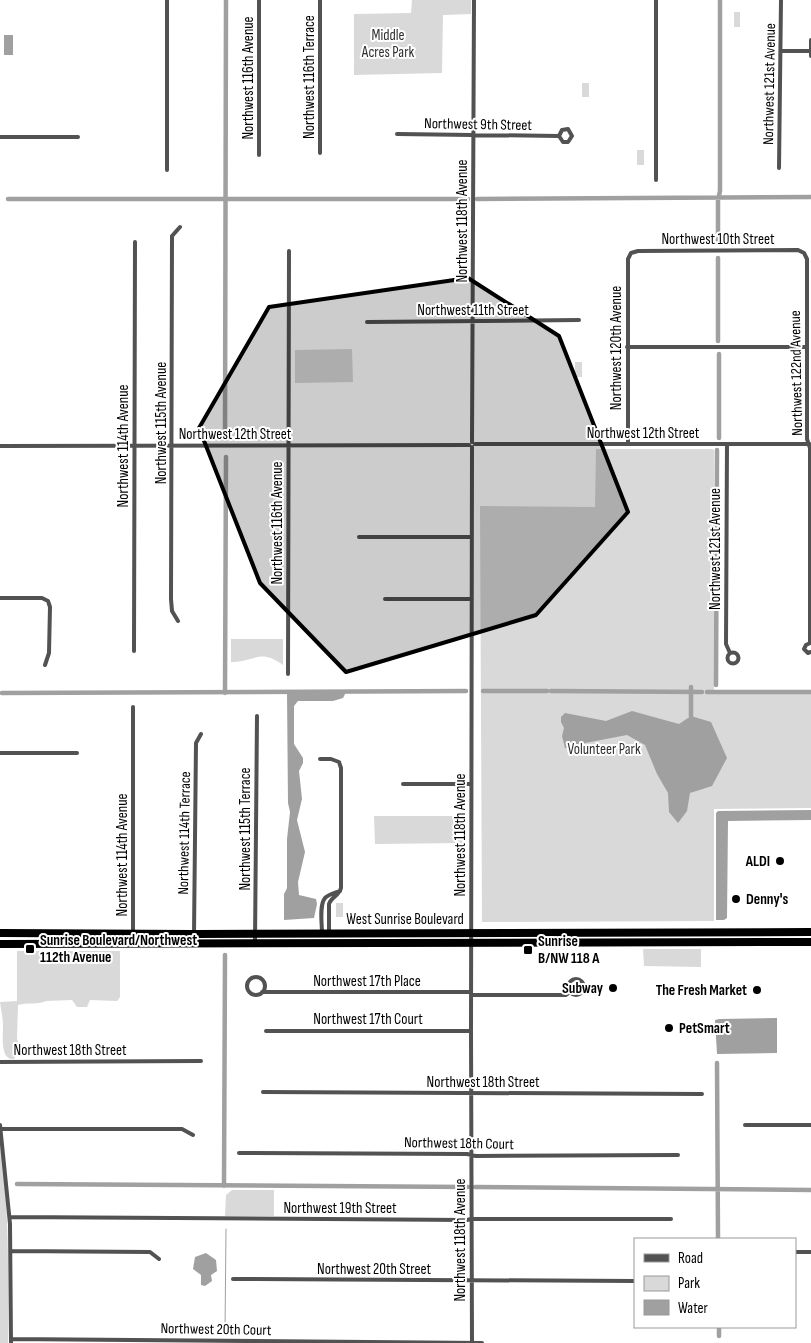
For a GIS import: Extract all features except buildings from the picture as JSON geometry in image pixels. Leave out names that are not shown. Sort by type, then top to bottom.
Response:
[{"type":"highway","name":"West Sunrise Boulevard","points":[[0,933],[811,932]]},
{"type":"highway","name":"West Sunrise Boulevard","points":[[0,944],[811,942]]},
{"type":"street","points":[[166,170],[167,0]]},
{"type":"street","name":"Northwest 116th Avenue","points":[[259,0],[259,155]]},
{"type":"street","name":"Northwest 116th Terrace","points":[[320,0],[320,153]]},
{"type":"street","name":"Northwest 118th Avenue","points":[[472,1343],[471,784],[474,0]]},
{"type":"street","points":[[656,0],[656,180]]},
{"type":"street","name":"Northwest 121st Avenue","points":[[779,168],[781,0]]},
{"type":"street","points":[[811,40],[811,56]]},
{"type":"street","points":[[781,50],[810,51]]},
{"type":"street","name":"Northwest 9th Street","points":[[397,134],[559,136]]},
{"type":"street","points":[[0,137],[78,137]]},
{"type":"street","name":"Northwest 115th Avenue","points":[[178,621],[172,611],[171,599],[172,236],[180,227]]},
{"type":"street","name":"Northwest 114th Avenue","points":[[134,651],[135,242]]},
{"type":"street","name":"Northwest 10th Street","points":[[631,253],[638,251],[798,250],[804,253]]},
{"type":"street","name":"Northwest 116th Avenue","points":[[288,674],[289,251]]},
{"type":"street","name":"Northwest 120th Avenue","points":[[628,444],[626,347],[628,259],[631,253]]},
{"type":"street","name":"Northwest 122nd Avenue","points":[[804,253],[807,259],[807,439],[810,444],[810,643],[804,649],[811,652]]},
{"type":"street","name":"Northwest 11th Street","points":[[367,322],[579,320]]},
{"type":"street","points":[[626,347],[806,347]]},
{"type":"street","name":"Northwest 121st Avenue","points":[[727,444],[726,644],[730,653]]},
{"type":"street","name":"Northwest 12th Street","points":[[0,446],[810,444]]},
{"type":"street","points":[[359,537],[472,537]]},
{"type":"street","points":[[0,598],[42,598],[48,601],[50,607],[49,653],[44,665]]},
{"type":"street","points":[[385,599],[472,599]]},
{"type":"street","name":"Northwest 114th Avenue","points":[[133,707],[133,943]]},
{"type":"street","name":"Northwest 115th Terrace","points":[[256,716],[256,942]]},
{"type":"street","name":"Northwest 114th Terrace","points":[[194,934],[196,743],[201,734]]},
{"type":"street","points":[[0,753],[77,753]]},
{"type":"street","points":[[320,759],[330,759],[339,762],[341,768],[340,891],[339,894],[330,900],[326,933]]},
{"type":"street","points":[[403,784],[471,784]]},
{"type":"street","points":[[326,933],[322,904],[325,898],[340,891]]},
{"type":"street","points":[[322,913],[329,913]]},
{"type":"street","points":[[256,977],[262,979],[265,987],[262,992],[257,994],[249,991],[248,983],[251,979],[256,977]]},
{"type":"street","points":[[574,979],[581,981],[583,988],[580,993],[570,992],[568,988],[570,982],[574,979]]},
{"type":"street","name":"Northwest 17th Place","points":[[262,992],[566,995],[570,992]]},
{"type":"street","name":"Northwest 17th Court","points":[[266,1031],[471,1031]]},
{"type":"street","name":"Northwest 18th Street","points":[[0,1062],[201,1062]]},
{"type":"street","name":"Northwest 18th Street","points":[[263,1092],[702,1094]]},
{"type":"street","points":[[745,1125],[811,1125]]},
{"type":"street","points":[[11,1341],[10,1217],[0,1127],[182,1129],[193,1135]]},
{"type":"street","name":"Northwest 18th Court","points":[[240,1153],[678,1155]]},
{"type":"street","name":"Northwest 19th Street","points":[[10,1217],[457,1220],[671,1219]]},
{"type":"street","points":[[11,1250],[150,1252],[159,1259]]},
{"type":"street","points":[[796,1252],[811,1252]]},
{"type":"street","name":"Northwest 20th Street","points":[[233,1279],[634,1281]]},
{"type":"street","name":"Northwest 20th Court","points":[[11,1341],[482,1343]]},
{"type":"highlighted area","points":[[468,278],[559,336],[628,512],[536,615],[346,672],[260,583],[199,428],[269,307]]},
{"type":"green space","name":"Middle Acres Park","points":[[412,0],[471,0],[471,14],[443,15],[442,73],[354,75],[354,14],[411,13]]},
{"type":"green space","points":[[734,12],[740,12],[740,27],[734,27]]},
{"type":"green space","points":[[582,83],[589,83],[589,97],[582,97]]},
{"type":"green space","points":[[637,150],[644,150],[644,165],[637,165]]},
{"type":"green space","points":[[352,349],[353,382],[295,383],[295,350]]},
{"type":"green space","points":[[575,362],[582,362],[582,377],[575,377]]},
{"type":"green space","name":"Volunteer Park","points":[[596,449],[714,450],[714,693],[811,692],[811,808],[714,809],[714,921],[482,922],[480,506],[595,507]]},
{"type":"green space","points":[[231,639],[283,639],[283,665],[268,657],[231,662]]},
{"type":"green space","points":[[374,816],[463,816],[463,843],[375,844]]},
{"type":"green space","points":[[336,903],[343,903],[343,917],[336,917]]},
{"type":"green space","points":[[643,949],[701,949],[701,967],[644,966]]},
{"type":"green space","points":[[17,951],[120,951],[120,997],[117,1001],[90,1000],[87,1007],[77,1007],[72,1000],[18,1005],[17,1039],[20,1045],[14,1059],[10,1058],[6,1056],[3,1047],[3,1023],[0,1002],[17,1001]]},
{"type":"green space","points":[[0,1145],[7,1219],[8,1343],[0,1343]]},
{"type":"green space","points":[[232,1190],[274,1190],[274,1216],[225,1216],[226,1195]]},
{"type":"water","points":[[4,35],[13,35],[13,55],[4,55]]},
{"type":"water","points":[[346,692],[343,698],[333,701],[298,701],[294,706],[294,744],[303,758],[299,771],[302,799],[297,820],[305,852],[298,882],[299,895],[316,899],[317,904],[314,918],[284,920],[290,812],[288,803],[287,693]]},
{"type":"water","points":[[632,711],[679,724],[691,716],[711,722],[727,758],[712,786],[690,793],[687,811],[678,823],[669,812],[668,793],[657,774],[645,745],[627,735],[585,743],[575,748],[565,748],[562,736],[564,728],[561,717],[565,713],[606,721]]},
{"type":"water","points":[[811,810],[811,820],[728,821],[727,918],[716,920],[716,813],[718,811]]},
{"type":"water","points":[[777,1018],[777,1053],[717,1054],[715,1020]]},
{"type":"water","points":[[206,1253],[216,1260],[217,1271],[211,1275],[212,1281],[205,1286],[201,1285],[201,1275],[193,1269],[195,1257]]},
{"type":"waterway","points":[[225,439],[226,0]]},
{"type":"waterway","points":[[718,243],[718,200],[720,191],[720,0]]},
{"type":"waterway","points":[[477,199],[811,197]]},
{"type":"waterway","points":[[8,199],[468,199]]},
{"type":"waterway","points":[[718,258],[718,341]]},
{"type":"waterway","points":[[719,354],[719,438]]},
{"type":"waterway","points":[[716,685],[717,450]]},
{"type":"waterway","points":[[225,693],[226,457]]},
{"type":"waterway","points":[[691,687],[691,716]]},
{"type":"waterway","points":[[2,693],[466,691]]},
{"type":"waterway","points":[[483,691],[547,691]]},
{"type":"waterway","points":[[551,691],[702,692]]},
{"type":"waterway","points":[[707,692],[811,692]]},
{"type":"waterway","points":[[224,1186],[225,955]]},
{"type":"waterway","points":[[717,1063],[718,1238]]},
{"type":"waterway","points":[[17,1184],[468,1187]]},
{"type":"waterway","points":[[475,1187],[811,1190]]},
{"type":"waterway","points":[[225,1332],[226,1229]]},
{"type":"waterway","points":[[719,1328],[719,1336]]},
{"type":"place","name":"ALDI","points":[[780,861]]},
{"type":"place","name":"Denny's","points":[[736,899]]},
{"type":"place","name":"Sunrise Boulevard/Northwest 112th Avenue","points":[[30,949]]},
{"type":"place","name":"Sunrise B/NW 118 A","points":[[528,950]]},
{"type":"place","name":"Subway","points":[[613,988]]},
{"type":"place","name":"The Fresh Market","points":[[757,990]]},
{"type":"place","name":"PetSmart","points":[[669,1028]]}]
